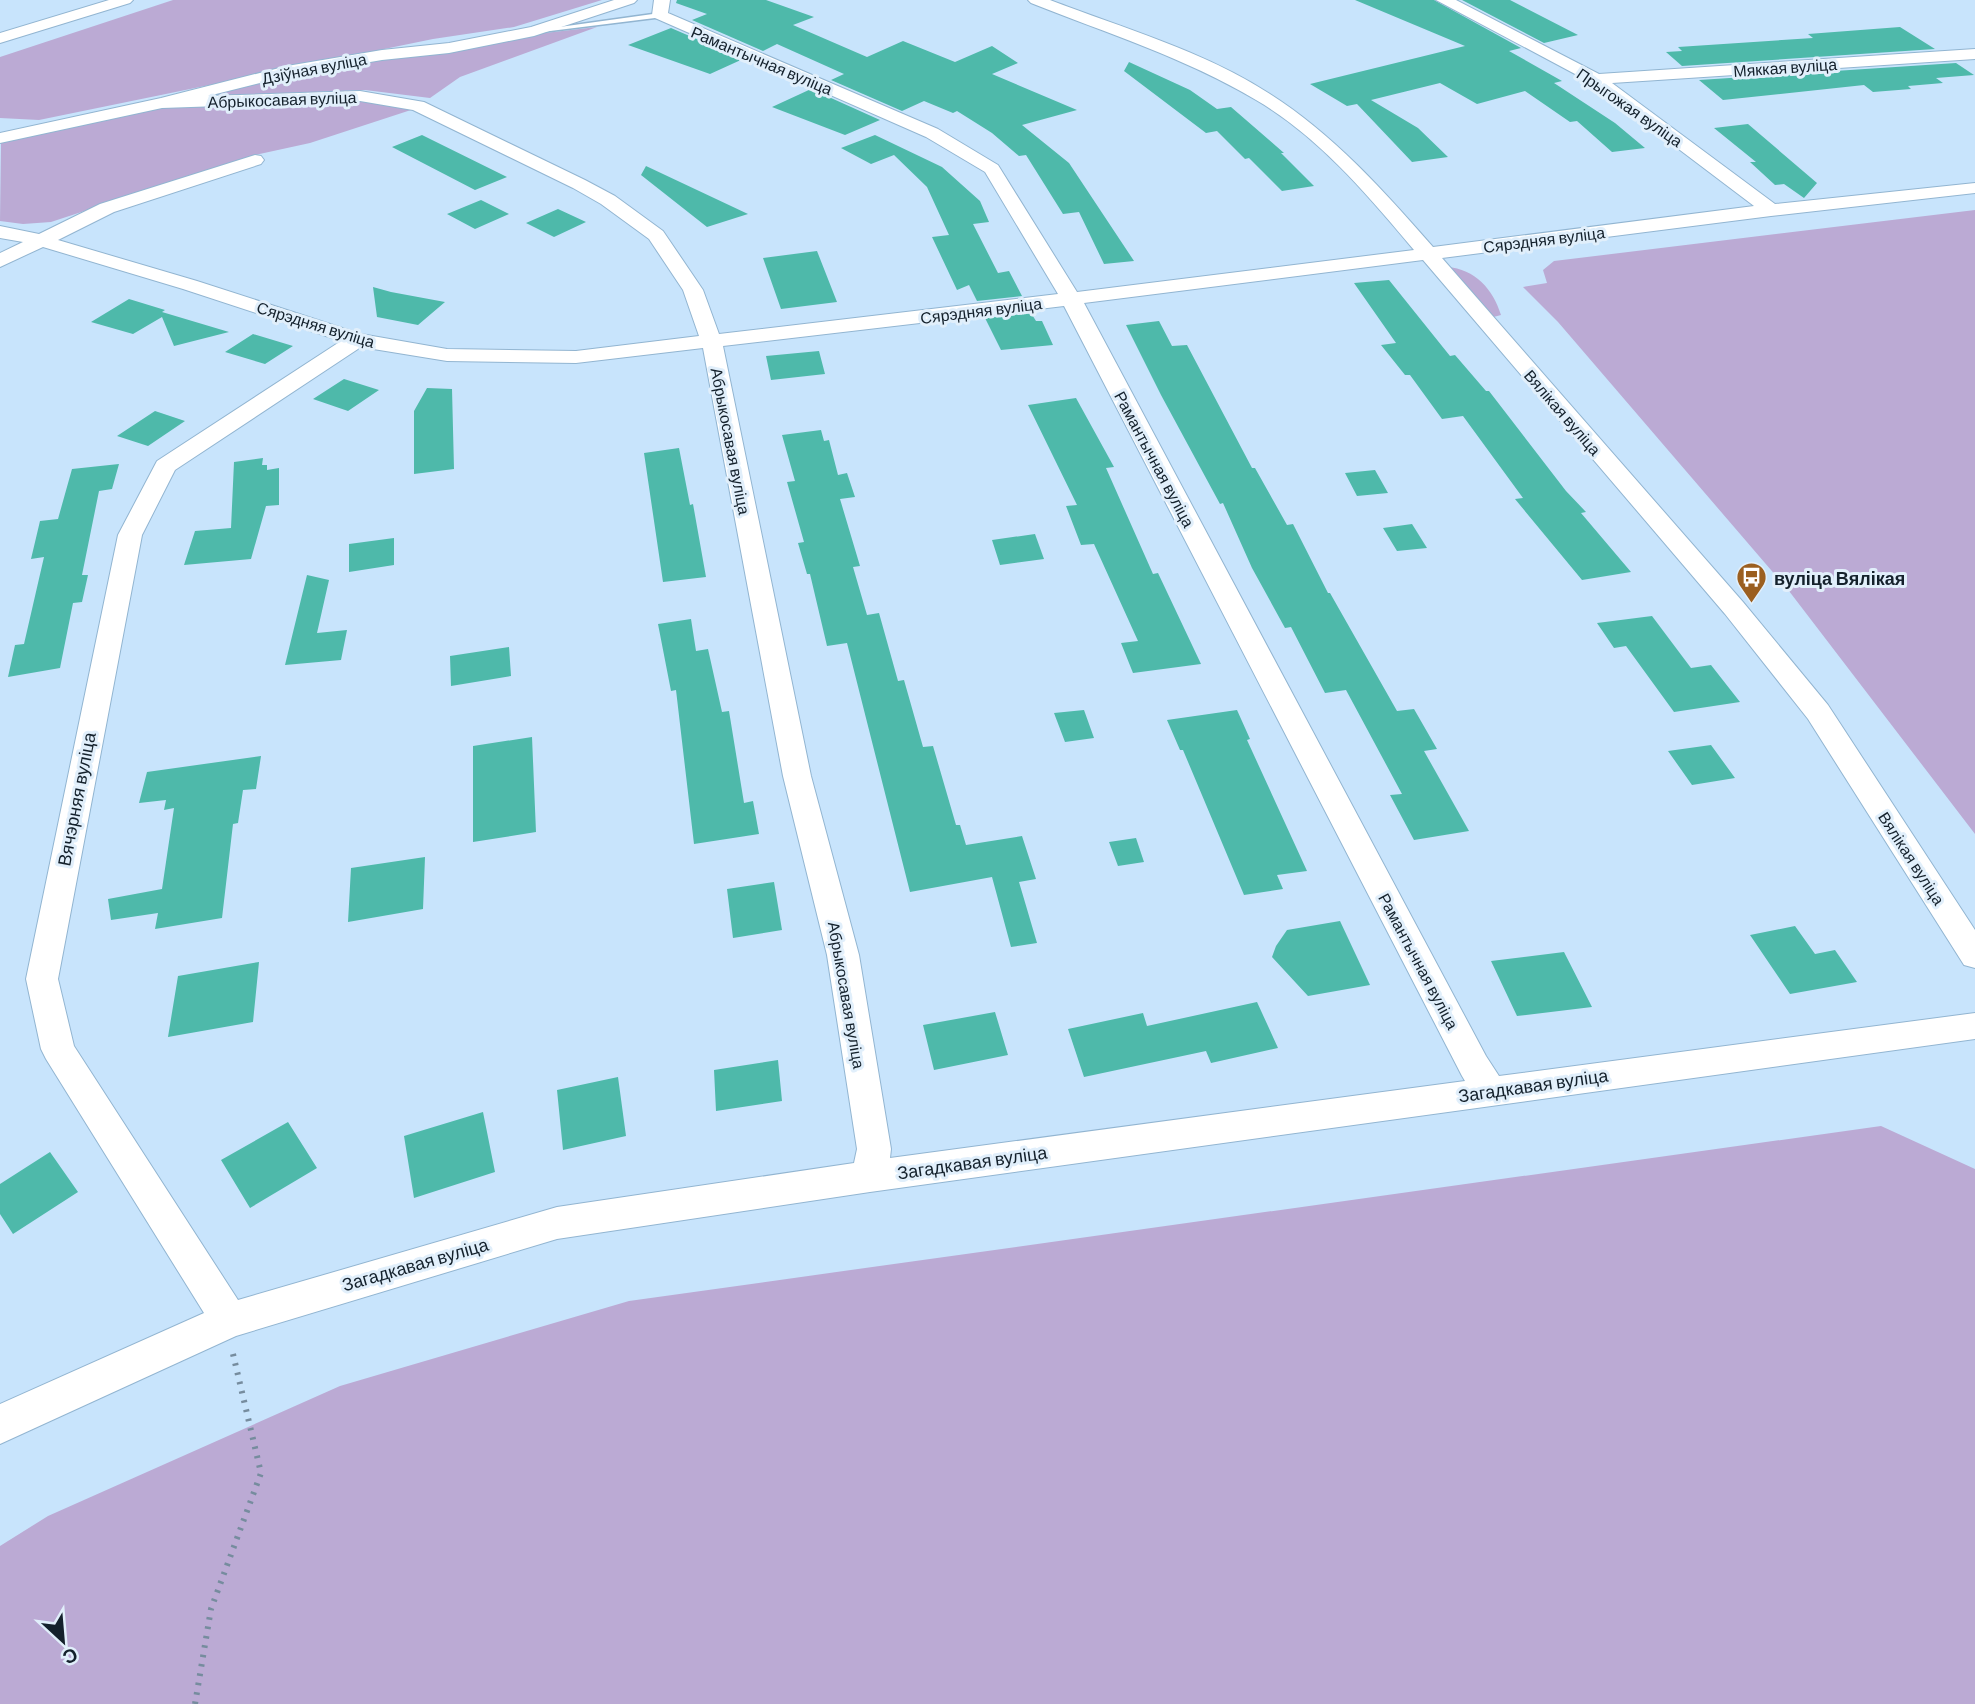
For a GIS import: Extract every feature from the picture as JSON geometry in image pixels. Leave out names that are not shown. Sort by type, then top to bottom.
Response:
[{"type":"street","points":[[0,38],[125,0]]},
{"type":"street","name":"Дзіўная вуліца","points":[[0,138],[162,103],[287,71],[382,55],[449,48],[534,31],[629,0]]},
{"type":"street","name":"Вялікая вуліца","points":[[1036,0],[1206,66],[1264,97],[1326,143],[1734,608],[1818,712],[1975,956]]},
{"type":"street","name":"Прыгожая вуліца","points":[[1444,0],[1596,79],[1771,210]]},
{"type":"street","name":"Рамантычная вуліца","points":[[661,8],[932,132],[992,169],[1070,299],[1474,1066],[1490,1090]]},
{"type":"street","name":"Мяккая вуліца","points":[[1596,79],[1975,54]]},
{"type":"street","name":"Абрыкосавая вуліца","points":[[162,103],[360,96],[418,106],[608,200],[656,235],[693,290],[712,342],[797,776],[843,955],[874,1149],[870,1176]]},
{"type":"street","points":[[0,261],[107,208],[255,160]]},
{"type":"street","name":"Сярэдняя вуліца","points":[[0,232],[40,240],[190,285],[357,340],[447,355],[576,357],[1070,299],[1771,210],[1975,188]]},
{"type":"street","name":"Вячэрняя вуліца","points":[[230,1320],[58,1049],[42,979],[130,535],[165,466],[357,340]]},
{"type":"street","name":"Загадкавая вуліца","points":[[0,1424],[230,1320],[557,1223],[870,1176],[1975,1026]]},
{"type":"lane","points":[[534,31],[661,8]]},
{"type":"path","points":[[195,1704],[211,1609],[261,1473],[233,1358],[230,1320]]},
{"type":"shaded area","points":[[173,0],[602,0],[514,27],[433,39],[39,120],[0,118],[0,57]]},
{"type":"shaded area","points":[[597,27],[460,77],[430,98],[365,90],[213,96],[274,77],[536,34]]},
{"type":"shaded area","points":[[361,99],[414,109],[310,143],[255,155],[51,222],[23,224],[0,221],[1,143],[165,105]]},
{"type":"shaded area","points":[[1975,210],[1975,834],[1789,591],[1558,322],[1523,287],[1547,283],[1543,270],[1554,261]]},
{"type":"shaded area","points":[[1447,267],[1466,272],[1482,282],[1501,315],[1486,319]]},
{"type":"shaded area","points":[[1881,1126],[1975,1169],[1975,1704],[0,1704],[0,1546],[48,1516],[340,1386],[629,1301]]},
{"type":"building","points":[[677,0],[766,0],[814,17],[793,25],[867,57],[903,41],[955,62],[992,46],[1018,63],[992,74],[1077,110],[1022,125],[1069,163],[1134,261],[1104,264],[1079,212],[1063,214],[1026,155],[1019,156],[992,133],[957,111],[953,113],[924,101],[902,111],[831,80],[844,74],[777,44],[763,51],[692,20],[707,14],[676,3]]},
{"type":"building","points":[[1355,0],[1434,0],[1521,48],[1509,51],[1562,81],[1554,83],[1615,123],[1645,148],[1612,152],[1577,121],[1570,122],[1525,91],[1477,104],[1440,83],[1371,100],[1418,128],[1448,157],[1412,162],[1357,104],[1347,106],[1310,84],[1465,46]]},
{"type":"building","points":[[1462,0],[1510,0],[1578,35],[1544,43]]},
{"type":"building","points":[[1900,27],[1935,49],[1682,66],[1666,52],[1682,51],[1678,47],[1813,38],[1808,34]]},
{"type":"building","points":[[671,28],[743,59],[710,74],[628,45]]},
{"type":"building","points":[[1129,62],[1190,90],[1217,109],[1231,107],[1284,153],[1281,153],[1314,186],[1282,191],[1217,131],[1206,133],[1124,71]]},
{"type":"building","points":[[1956,63],[1974,75],[1936,78],[1943,83],[1908,86],[1911,89],[1873,92],[1864,85],[1723,100],[1699,80]]},
{"type":"building","points":[[811,89],[880,120],[845,135],[772,107]]},
{"type":"building","points":[[1748,124],[1817,183],[1804,198],[1784,184],[1775,185],[1750,162],[1756,162],[1714,128]]},
{"type":"building","points":[[422,135],[507,177],[475,190],[392,147]]},
{"type":"building","points":[[875,135],[942,167],[980,201],[989,222],[973,224],[998,273],[1009,271],[1022,296],[977,301],[969,285],[957,290],[932,237],[949,235],[927,187],[894,155],[871,164],[841,148]]},
{"type":"building","points":[[646,166],[748,214],[707,227],[641,175]]},
{"type":"building","points":[[481,200],[509,214],[475,229],[447,214]]},
{"type":"building","points":[[558,209],[586,222],[554,237],[526,223]]},
{"type":"building","points":[[817,251],[837,302],[781,309],[763,258]]},
{"type":"building","points":[[1389,280],[1450,356],[1455,355],[1486,391],[1489,391],[1566,491],[1586,512],[1581,513],[1631,572],[1582,580],[1515,499],[1523,498],[1463,416],[1442,419],[1410,375],[1405,375],[1381,345],[1396,343],[1354,283]]},
{"type":"building","points":[[373,287],[445,302],[418,325],[377,317]]},
{"type":"building","points":[[129,299],[229,332],[174,346],[162,317],[133,334],[91,322]]},
{"type":"building","points":[[1031,313],[1036,321],[1042,321],[1053,345],[1001,350],[985,318]]},
{"type":"building","points":[[1159,321],[1172,346],[1187,345],[1252,468],[1255,468],[1287,525],[1293,524],[1328,593],[1397,711],[1414,709],[1437,749],[1424,751],[1469,831],[1414,840],[1390,795],[1402,794],[1346,690],[1325,693],[1291,627],[1285,628],[1252,568],[1223,503],[1220,504],[1126,325]]},
{"type":"building","points":[[253,334],[293,346],[265,364],[225,352]]},
{"type":"building","points":[[819,351],[825,374],[771,380],[766,356]]},
{"type":"building","points":[[344,379],[379,390],[348,411],[313,399]]},
{"type":"building","points":[[427,388],[452,389],[454,469],[414,474],[414,411]]},
{"type":"building","points":[[1076,398],[1114,467],[1106,468],[1153,574],[1158,573],[1201,664],[1133,673],[1121,643],[1138,641],[1094,544],[1081,545],[1066,506],[1077,505],[1028,405]]},
{"type":"building","points":[[155,411],[185,421],[148,446],[117,436]]},
{"type":"building","points":[[821,430],[824,441],[829,440],[838,475],[847,473],[855,497],[840,499],[860,566],[853,567],[867,615],[879,613],[898,681],[904,680],[923,747],[933,746],[956,825],[960,825],[966,845],[1022,836],[1036,879],[1019,882],[1037,943],[1011,947],[992,877],[910,892],[847,643],[827,646],[810,574],[807,574],[798,543],[804,542],[787,482],[795,481],[782,435]]},
{"type":"building","points":[[679,448],[690,505],[693,504],[706,577],[663,582],[644,453]]},
{"type":"building","points":[[263,458],[262,465],[267,465],[267,470],[279,468],[279,505],[266,506],[251,559],[184,565],[195,531],[231,528],[234,462]]},
{"type":"building","points":[[119,464],[112,489],[99,491],[82,575],[88,575],[82,602],[73,603],[60,668],[8,677],[15,645],[24,644],[44,557],[31,559],[40,521],[58,519],[72,469]]},
{"type":"building","points":[[1375,470],[1388,493],[1357,496],[1345,473]]},
{"type":"building","points":[[1412,524],[1427,548],[1397,551],[1383,528]]},
{"type":"building","points":[[1035,534],[1044,559],[1000,565],[992,540]]},
{"type":"building","points":[[394,538],[394,565],[349,572],[349,544]]},
{"type":"building","points":[[307,575],[329,580],[317,633],[347,630],[341,660],[285,665]]},
{"type":"building","points":[[1652,616],[1691,668],[1711,665],[1740,702],[1674,712],[1626,646],[1614,648],[1597,623]]},
{"type":"building","points":[[691,619],[696,651],[708,649],[722,712],[729,711],[744,803],[753,801],[759,834],[694,844],[676,690],[671,691],[658,624]]},
{"type":"building","points":[[509,647],[511,676],[451,686],[450,656]]},
{"type":"building","points":[[1084,710],[1094,738],[1065,742],[1054,713]]},
{"type":"building","points":[[1237,710],[1250,739],[1247,740],[1307,871],[1277,875],[1283,889],[1244,895],[1183,750],[1180,750],[1167,720]]},
{"type":"building","points":[[532,737],[536,832],[473,842],[473,746]]},
{"type":"building","points":[[1711,745],[1735,778],[1692,785],[1668,751]]},
{"type":"building","points":[[261,756],[256,789],[243,790],[238,823],[233,824],[222,918],[155,929],[158,913],[111,920],[108,899],[162,889],[174,808],[164,810],[166,800],[139,803],[147,772]]},
{"type":"building","points":[[1136,838],[1144,862],[1118,866],[1109,842]]},
{"type":"building","points":[[425,857],[423,909],[348,922],[351,868]]},
{"type":"building","points":[[774,882],[782,930],[733,938],[727,889]]},
{"type":"building","points":[[1340,921],[1370,985],[1308,996],[1272,957],[1276,946],[1287,930]]},
{"type":"building","points":[[1795,926],[1815,954],[1835,950],[1857,982],[1790,994],[1750,935]]},
{"type":"building","points":[[1564,952],[1592,1007],[1517,1016],[1491,961]]},
{"type":"building","points":[[259,962],[253,1022],[168,1037],[178,976]]},
{"type":"building","points":[[1257,1002],[1278,1048],[1211,1063],[1206,1051],[1084,1077],[1068,1029],[1143,1013],[1147,1026]]},
{"type":"building","points":[[995,1012],[1008,1055],[934,1070],[923,1025]]},
{"type":"building","points":[[778,1060],[782,1101],[716,1111],[714,1070]]},
{"type":"building","points":[[618,1077],[626,1136],[563,1150],[557,1090]]},
{"type":"building","points":[[483,1112],[495,1172],[414,1198],[404,1136]]},
{"type":"building","points":[[288,1122],[317,1168],[250,1208],[221,1160]]},
{"type":"building","points":[[50,1152],[78,1192],[13,1234],[0,1214],[0,1184]]},
{"type":"place","name":"вуліца Вялікая","points":[[1751,605]]}]
